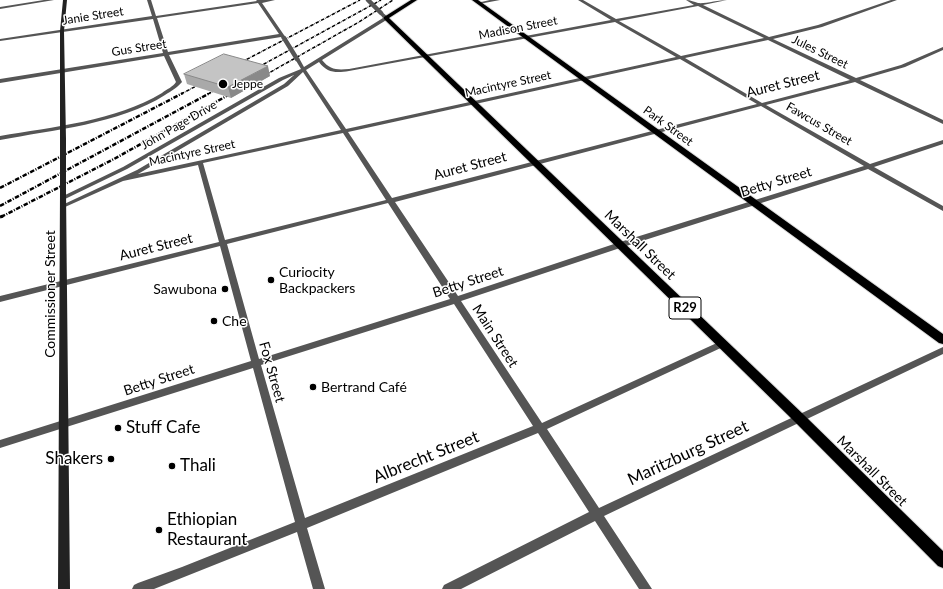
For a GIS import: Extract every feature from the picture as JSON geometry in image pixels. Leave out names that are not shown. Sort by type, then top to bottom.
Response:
[{"type":"main road","name":"Commissioner Street","points":[[64,589],[62,31],[65,0]]},
{"type":"main road","name":"John Page Drive","points":[[386,18],[414,0]]},
{"type":"main road","name":"Park Street","points":[[477,2],[943,340]]},
{"type":"main road","name":"Marshall Street","points":[[386,18],[799,418],[943,561]]},
{"type":"street","points":[[0,8],[52,0]]},
{"type":"street","points":[[0,138],[105,118],[130,110],[173,88],[179,82],[166,54],[149,0]]},
{"type":"street","name":"Janie Street","points":[[0,40],[273,0]]},
{"type":"street","name":"Marshall Street","points":[[368,0],[386,18]]},
{"type":"street","points":[[477,2],[498,0]]},
{"type":"street","name":"Fawcus Street","points":[[580,0],[943,209]]},
{"type":"street","name":"Jules Street","points":[[688,0],[943,122]]},
{"type":"street","name":"Madison Street","points":[[319,59],[326,68],[332,71],[343,71],[725,0]]},
{"type":"street","name":"Macintyre Street","points":[[123,179],[681,58],[820,26],[895,0]]},
{"type":"street","points":[[259,1],[302,67]]},
{"type":"street","name":"John Page Drive","points":[[63,199],[125,168],[302,67],[319,59],[386,18]]},
{"type":"street","name":"Gus Street","points":[[0,81],[283,36]]},
{"type":"street","name":"Auret Street","points":[[0,300],[223,244],[855,80],[902,66],[943,48]]},
{"type":"street","name":"John Page Drive","points":[[63,199],[123,179],[157,161],[286,85],[302,67]]},
{"type":"street","name":"Main Street","points":[[302,67],[346,131],[390,201],[646,589]]},
{"type":"street","name":"Betty Street","points":[[0,444],[456,300],[620,245],[943,142]]},
{"type":"street","name":"Fox Street","points":[[200,162],[319,589]]},
{"type":"street","name":"Albrecht Street","points":[[138,589],[182,573],[540,428],[722,344]]},
{"type":"street","name":"Maritzburg Street","points":[[448,589],[597,514],[943,350]]},
{"type":"building","points":[[224,54],[268,66],[228,87],[184,74]]},
{"type":"railway","points":[[236,65],[360,0]]},
{"type":"railway","points":[[253,70],[381,0]]},
{"type":"railway","points":[[260,78],[359,22],[393,0]]},
{"type":"railway","points":[[181,94],[204,82]]},
{"type":"railway","points":[[208,94],[221,87]]},
{"type":"railway","points":[[231,94],[236,91]]},
{"type":"railway","points":[[0,188],[183,93]]},
{"type":"railway","points":[[0,206],[210,93]]},
{"type":"railway","points":[[3,216],[114,159],[232,93]]},
{"type":"place","name":"Jeppe","points":[[223,84]]},
{"type":"place","name":"Curiocity Backpackers","points":[[271,280]]},
{"type":"place","name":"Sawubona","points":[[225,289]]},
{"type":"place","name":"Che","points":[[214,321]]},
{"type":"place","name":"Bertrand Café","points":[[313,387]]},
{"type":"place","name":"Stuff Cafe","points":[[118,428]]},
{"type":"place","name":"Shakers","points":[[111,459]]},
{"type":"place","name":"Thali","points":[[172,466]]},
{"type":"place","name":"Ethiopian Restaurant","points":[[159,530]]}]
